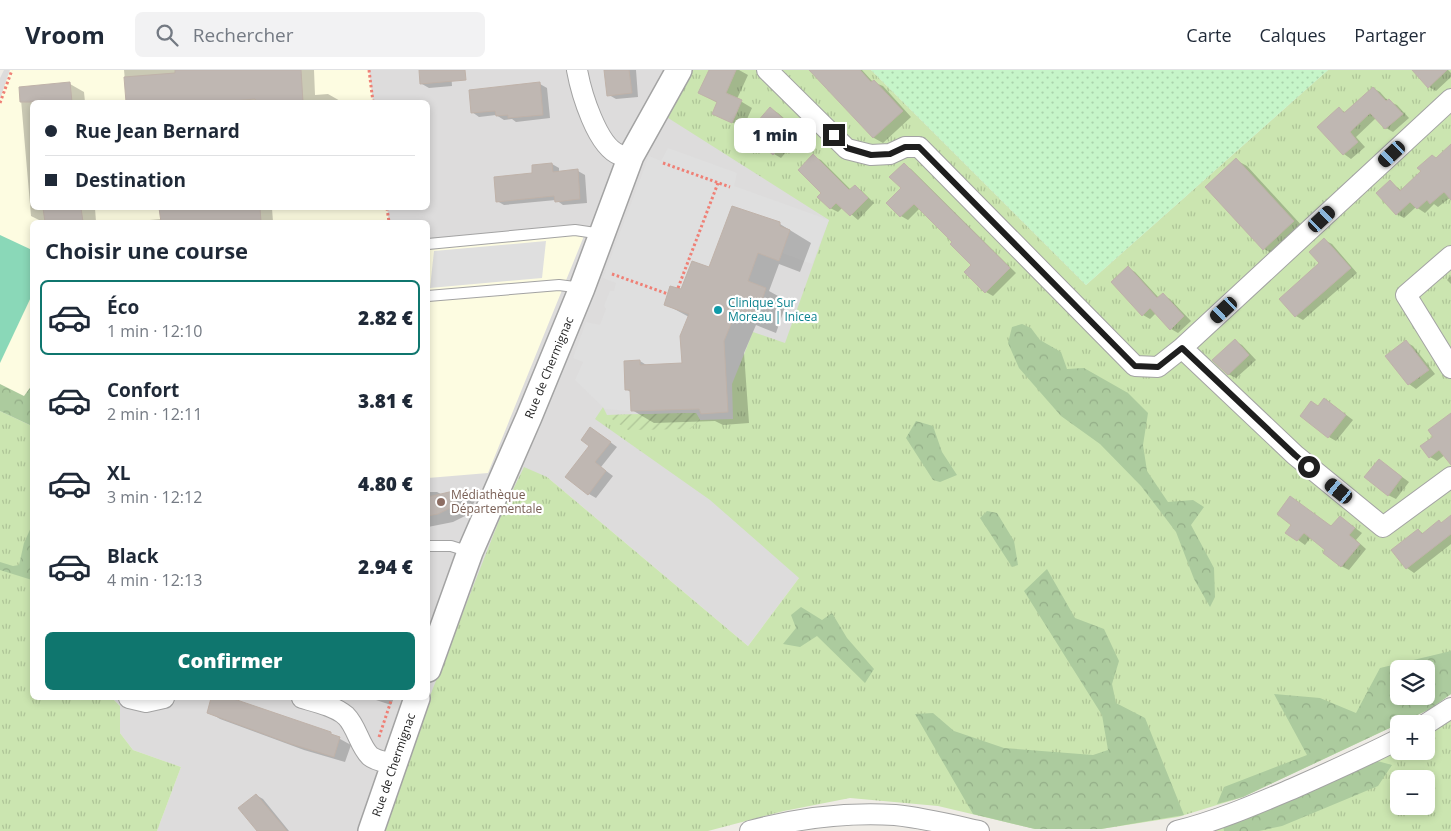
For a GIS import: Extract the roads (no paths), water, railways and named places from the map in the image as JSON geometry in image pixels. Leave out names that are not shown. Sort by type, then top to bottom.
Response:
[{"type":"street","points":[[577,70],[586,101],[604,142],[620,156],[631,156]]},
{"type":"street","name":"Rue de Chermignac","points":[[430,663],[470,552],[582,288],[631,156],[679,70]]},
{"type":"street","points":[[767,70],[847,148],[871,155],[890,154],[905,147],[919,147],[1135,366],[1158,367],[1182,348],[1451,99]]},
{"type":"street","points":[[1451,256],[1406,295],[1451,368]]},
{"type":"street","points":[[1182,348],[1295,455],[1383,527],[1451,477]]},
{"type":"street","points":[[138,700],[146,702],[155,700]]},
{"type":"street","points":[[307,700],[344,714],[371,756],[377,760],[392,764]]},
{"type":"street","name":"Rue de Chermignac","points":[[370,831],[392,764],[416,700]]},
{"type":"street","points":[[1435,718],[1451,708]]},
{"type":"street","points":[[1177,831],[1218,819],[1270,799],[1390,744]]},
{"type":"street","points":[[750,831],[834,815],[864,823],[897,816],[941,822],[979,831]]},
{"type":"lane","points":[[430,244],[575,230],[603,234]]},
{"type":"lane","points":[[430,296],[560,285],[582,288]]},
{"type":"lane","points":[[430,546],[451,546],[470,552]]},
{"type":"place","name":"Clinique Sur Moreau | Inicea","points":[[718,310]]},
{"type":"place","name":"Médiathèque Départementale","points":[[441,502]]}]
